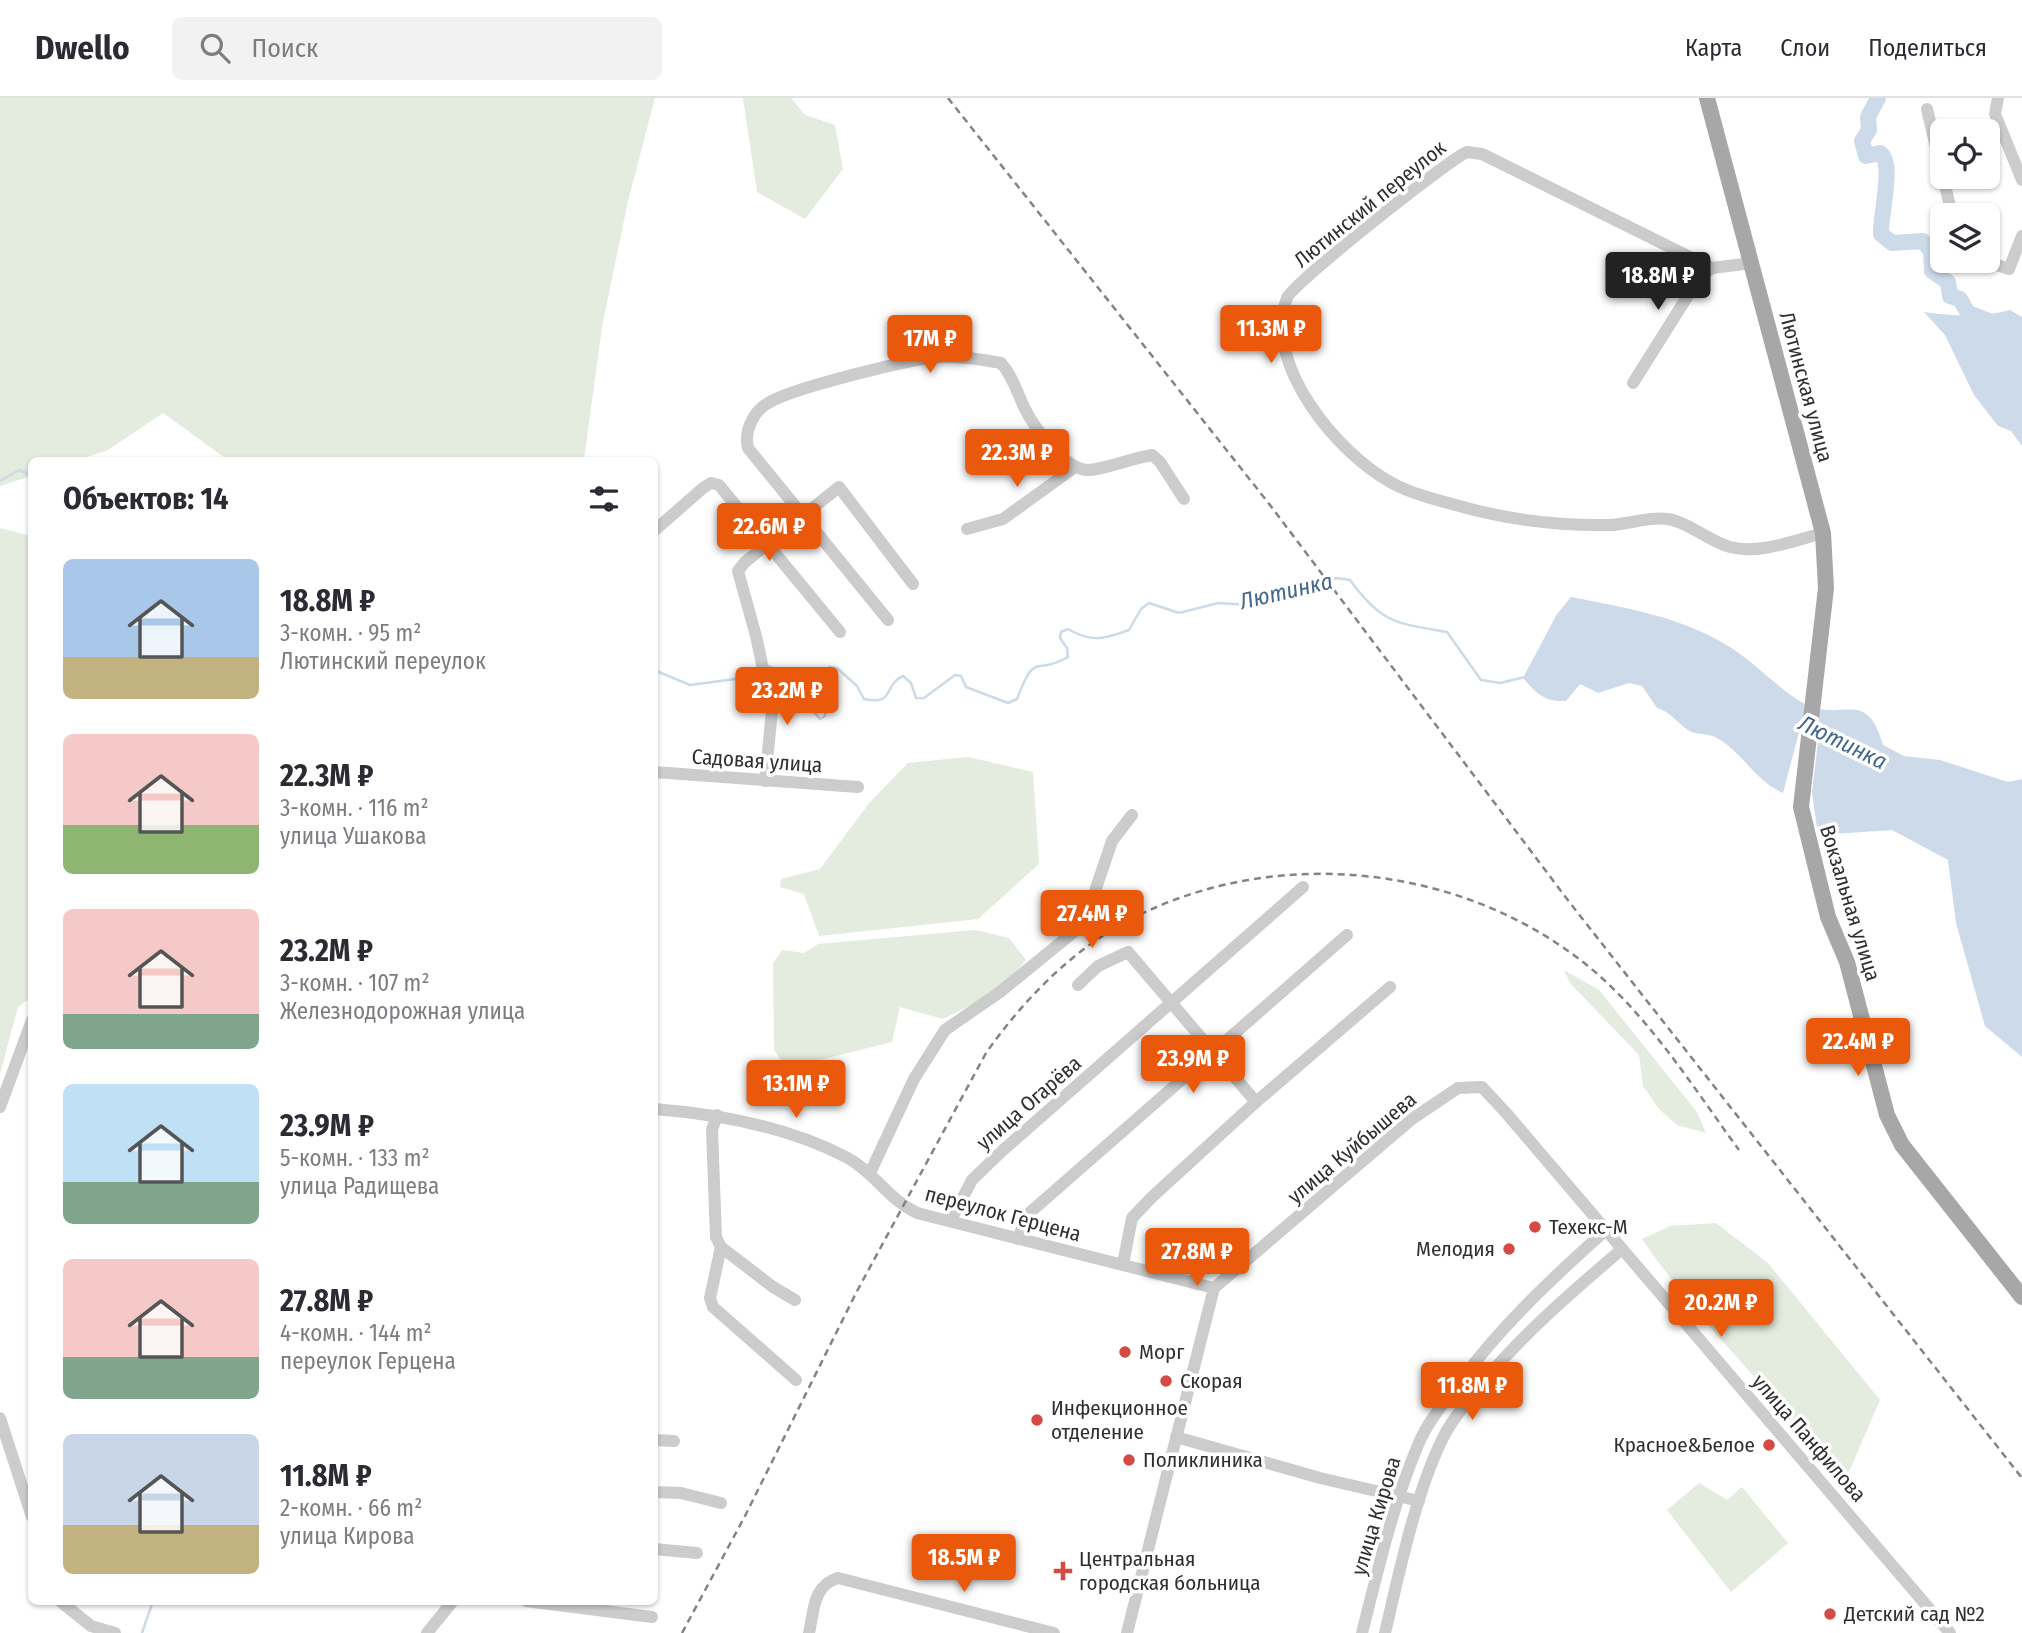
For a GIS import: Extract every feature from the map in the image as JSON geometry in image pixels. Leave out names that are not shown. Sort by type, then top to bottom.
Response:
[{"type":"main road","name":"Лютинская улица","points":[[1707,98],[1824,533],[1826,588],[1801,807]]},
{"type":"main road","name":"Вокзальная улица","points":[[1801,807],[1824,904],[1847,962],[1887,1115],[1902,1145],[2022,1297]]},
{"type":"street","points":[[1997,98],[1995,114],[2022,180]]},
{"type":"street","points":[[1927,110],[1949,203]]},
{"type":"street","name":"Лютинский переулок","points":[[1712,268],[1482,154],[1467,152],[1347,243],[1287,296],[1282,318],[1289,368],[1301,394],[1330,432],[1364,463],[1392,484],[1453,504],[1556,525],[1613,525],[1667,518],[1731,548],[1762,547],[1824,533]]},
{"type":"street","points":[[2000,266],[2009,269],[2022,236]]},
{"type":"street","points":[[1633,383],[1699,278],[1712,268],[1752,263]]},
{"type":"street","points":[[888,620],[748,448],[746,439],[750,424],[764,405],[919,359],[981,359],[1001,363],[1026,410],[1062,458],[1075,467],[1089,470],[1127,458],[1152,455],[1184,499]]},
{"type":"street","points":[[967,530],[1003,519],[1075,467]]},
{"type":"street","points":[[658,528],[711,483],[719,485],[840,632]]},
{"type":"street","points":[[765,781],[772,711],[738,571],[767,542],[839,487],[913,584]]},
{"type":"street","name":"Садовая улица","points":[[658,772],[858,787]]},
{"type":"street","points":[[658,1110],[717,1115],[789,1135],[846,1157],[870,1173],[914,1079],[945,1030],[1000,992],[1076,930],[1089,909],[1112,841],[1132,815]]},
{"type":"street","name":"улица Огарёва","points":[[951,1220],[972,1180],[1002,1151],[1303,887]]},
{"type":"street","points":[[1018,1240],[1027,1215],[1348,935]]},
{"type":"street","points":[[1078,985],[1116,954],[1128,952],[1256,1102]]},
{"type":"street","points":[[1123,1264],[1132,1218],[1256,1102],[1390,987]]},
{"type":"street","points":[[0,1107],[28,1031]]},
{"type":"street","name":"улица Панфилова","points":[[1470,1086],[1482,1087],[1950,1633]]},
{"type":"street","name":"улица Куйбышева","points":[[1214,1288],[1412,1119],[1458,1088],[1470,1086]]},
{"type":"street","points":[[717,1115],[712,1130],[716,1237],[721,1247],[773,1287],[795,1300]]},
{"type":"street","name":"переулок Герцена","points":[[870,1173],[905,1207],[1018,1240],[1214,1288]]},
{"type":"street","name":"улица Кирова","points":[[1362,1633],[1400,1498],[1419,1444],[1433,1418],[1475,1361],[1528,1301],[1606,1230]]},
{"type":"street","points":[[721,1247],[710,1298],[713,1307],[796,1380]]},
{"type":"street","name":"улица Кирова","points":[[1385,1633],[1419,1501],[1444,1434],[1461,1409],[1542,1317],[1622,1249]]},
{"type":"street","points":[[1127,1633],[1214,1288]]},
{"type":"street","points":[[0,1418],[28,1505]]},
{"type":"street","points":[[1176,1437],[1419,1501]]},
{"type":"street","points":[[658,1440],[674,1441]]},
{"type":"street","points":[[658,1492],[681,1493],[721,1503]]},
{"type":"street","points":[[658,1549],[697,1553]]},
{"type":"street","points":[[809,1633],[818,1590],[827,1581],[838,1578],[1054,1633]]},
{"type":"street","points":[[65,1605],[91,1626],[115,1633]]},
{"type":"street","points":[[427,1633],[428,1628],[449,1605]]},
{"type":"street","points":[[558,1605],[652,1617]]},
{"type":"shaded area","points":[[0,98],[655,98],[628,201],[602,327],[584,457],[224,457],[163,413],[108,450],[86,457],[28,457],[28,477],[0,486]]},
{"type":"shaded area","points":[[743,98],[791,98],[805,115],[835,125],[843,169],[805,219],[757,192]]},
{"type":"shaded area","points":[[0,528],[28,535],[28,1000],[18,1007],[0,1074]]},
{"type":"shaded area","points":[[968,757],[1033,772],[1039,864],[978,919],[819,936],[804,894],[780,887],[781,879],[820,869],[870,802],[908,763]]},
{"type":"shaded area","points":[[975,930],[1009,938],[1026,960],[1008,979],[988,994],[943,1019],[900,1007],[892,1042],[819,1060],[815,1086],[794,1079],[774,1050],[773,963],[782,950],[804,953],[818,944]]},
{"type":"shaded area","points":[[1564,970],[1599,990],[1697,1112],[1706,1133],[1677,1125],[1659,1109],[1643,1086],[1639,1055],[1570,983]]},
{"type":"shaded area","points":[[1716,1223],[1768,1263],[1880,1400],[1849,1472],[1839,1468],[1736,1357],[1687,1299],[1642,1239],[1670,1226]]},
{"type":"shaded area","points":[[1699,1483],[1727,1500],[1742,1487],[1788,1543],[1731,1592],[1667,1510]]},
{"type":"water","points":[[2010,310],[2022,317],[2022,446],[2011,431],[1998,426],[1974,395],[1945,335],[1924,312],[1967,316]]},
{"type":"water","points":[[1571,597],[1655,615],[1714,638],[1742,655],[1805,704],[1819,709],[1861,711],[1869,716],[1883,745],[1904,756],[1940,760],[2008,782],[2022,779],[2022,1057],[1985,1026],[1956,923],[1948,860],[1892,830],[1818,835],[1812,792],[1819,733],[1801,725],[1783,793],[1764,781],[1725,743],[1712,736],[1691,732],[1657,708],[1642,686],[1629,683],[1598,693],[1580,684],[1566,701],[1559,701],[1542,696],[1523,678],[1557,614]]},
{"type":"waterway","points":[[1878,98],[1868,117],[1869,130],[1862,141],[1866,156],[1880,153],[1886,167],[1881,234],[1892,243],[1923,241],[1931,251],[1932,271],[1948,282],[1950,296],[1960,299],[1968,313],[1989,321]]},
{"type":"waterway","name":"Лютинка","points":[[0,481],[19,470],[28,474]]},
{"type":"waterway","name":"Лютинка","points":[[766,666],[778,669],[820,719],[825,716],[829,667],[837,668],[857,686],[864,699],[880,700],[903,676],[911,683],[916,698],[924,698],[955,675],[961,676],[966,687],[1008,703],[1017,699],[1033,669],[1068,657],[1067,648],[1060,638],[1061,632],[1068,629],[1091,638],[1105,637],[1129,630],[1141,609],[1149,603],[1179,613],[1218,603],[1249,605],[1258,593],[1303,591],[1336,578],[1350,580],[1371,605],[1391,619],[1447,632],[1481,680],[1500,683],[1525,677]]},
{"type":"waterway","name":"Лютинка","points":[[658,672],[690,685],[735,679],[759,666]]},
{"type":"waterway","points":[[142,1633],[152,1605]]},
{"type":"railway","points":[[948,98],[1270,505],[1570,903],[2022,1478]]},
{"type":"railway","points":[[682,1633],[745,1516],[856,1293],[986,1053],[1017,1013],[1052,976],[1090,944],[1133,918],[1187,895],[1243,881],[1301,874],[1359,876],[1417,884],[1473,901],[1526,925],[1575,956],[1599,976],[1664,1046],[1739,1150]]},
{"type":"place","name":"Техекс-М","points":[[1535,1227]]},
{"type":"place","name":"Мелодия","points":[[1509,1249]]},
{"type":"place","name":"Морг","points":[[1125,1352]]},
{"type":"place","name":"Скорая","points":[[1166,1381]]},
{"type":"place","name":"Инфекционное отделение","points":[[1037,1420]]},
{"type":"place","name":"Красное&Белое","points":[[1769,1445]]},
{"type":"place","name":"Поликлиника","points":[[1129,1460]]},
{"type":"place","name":"Центральная городская больница","points":[[1063,1571]]},
{"type":"place","name":"Детский сад №2","points":[[1830,1614]]}]
